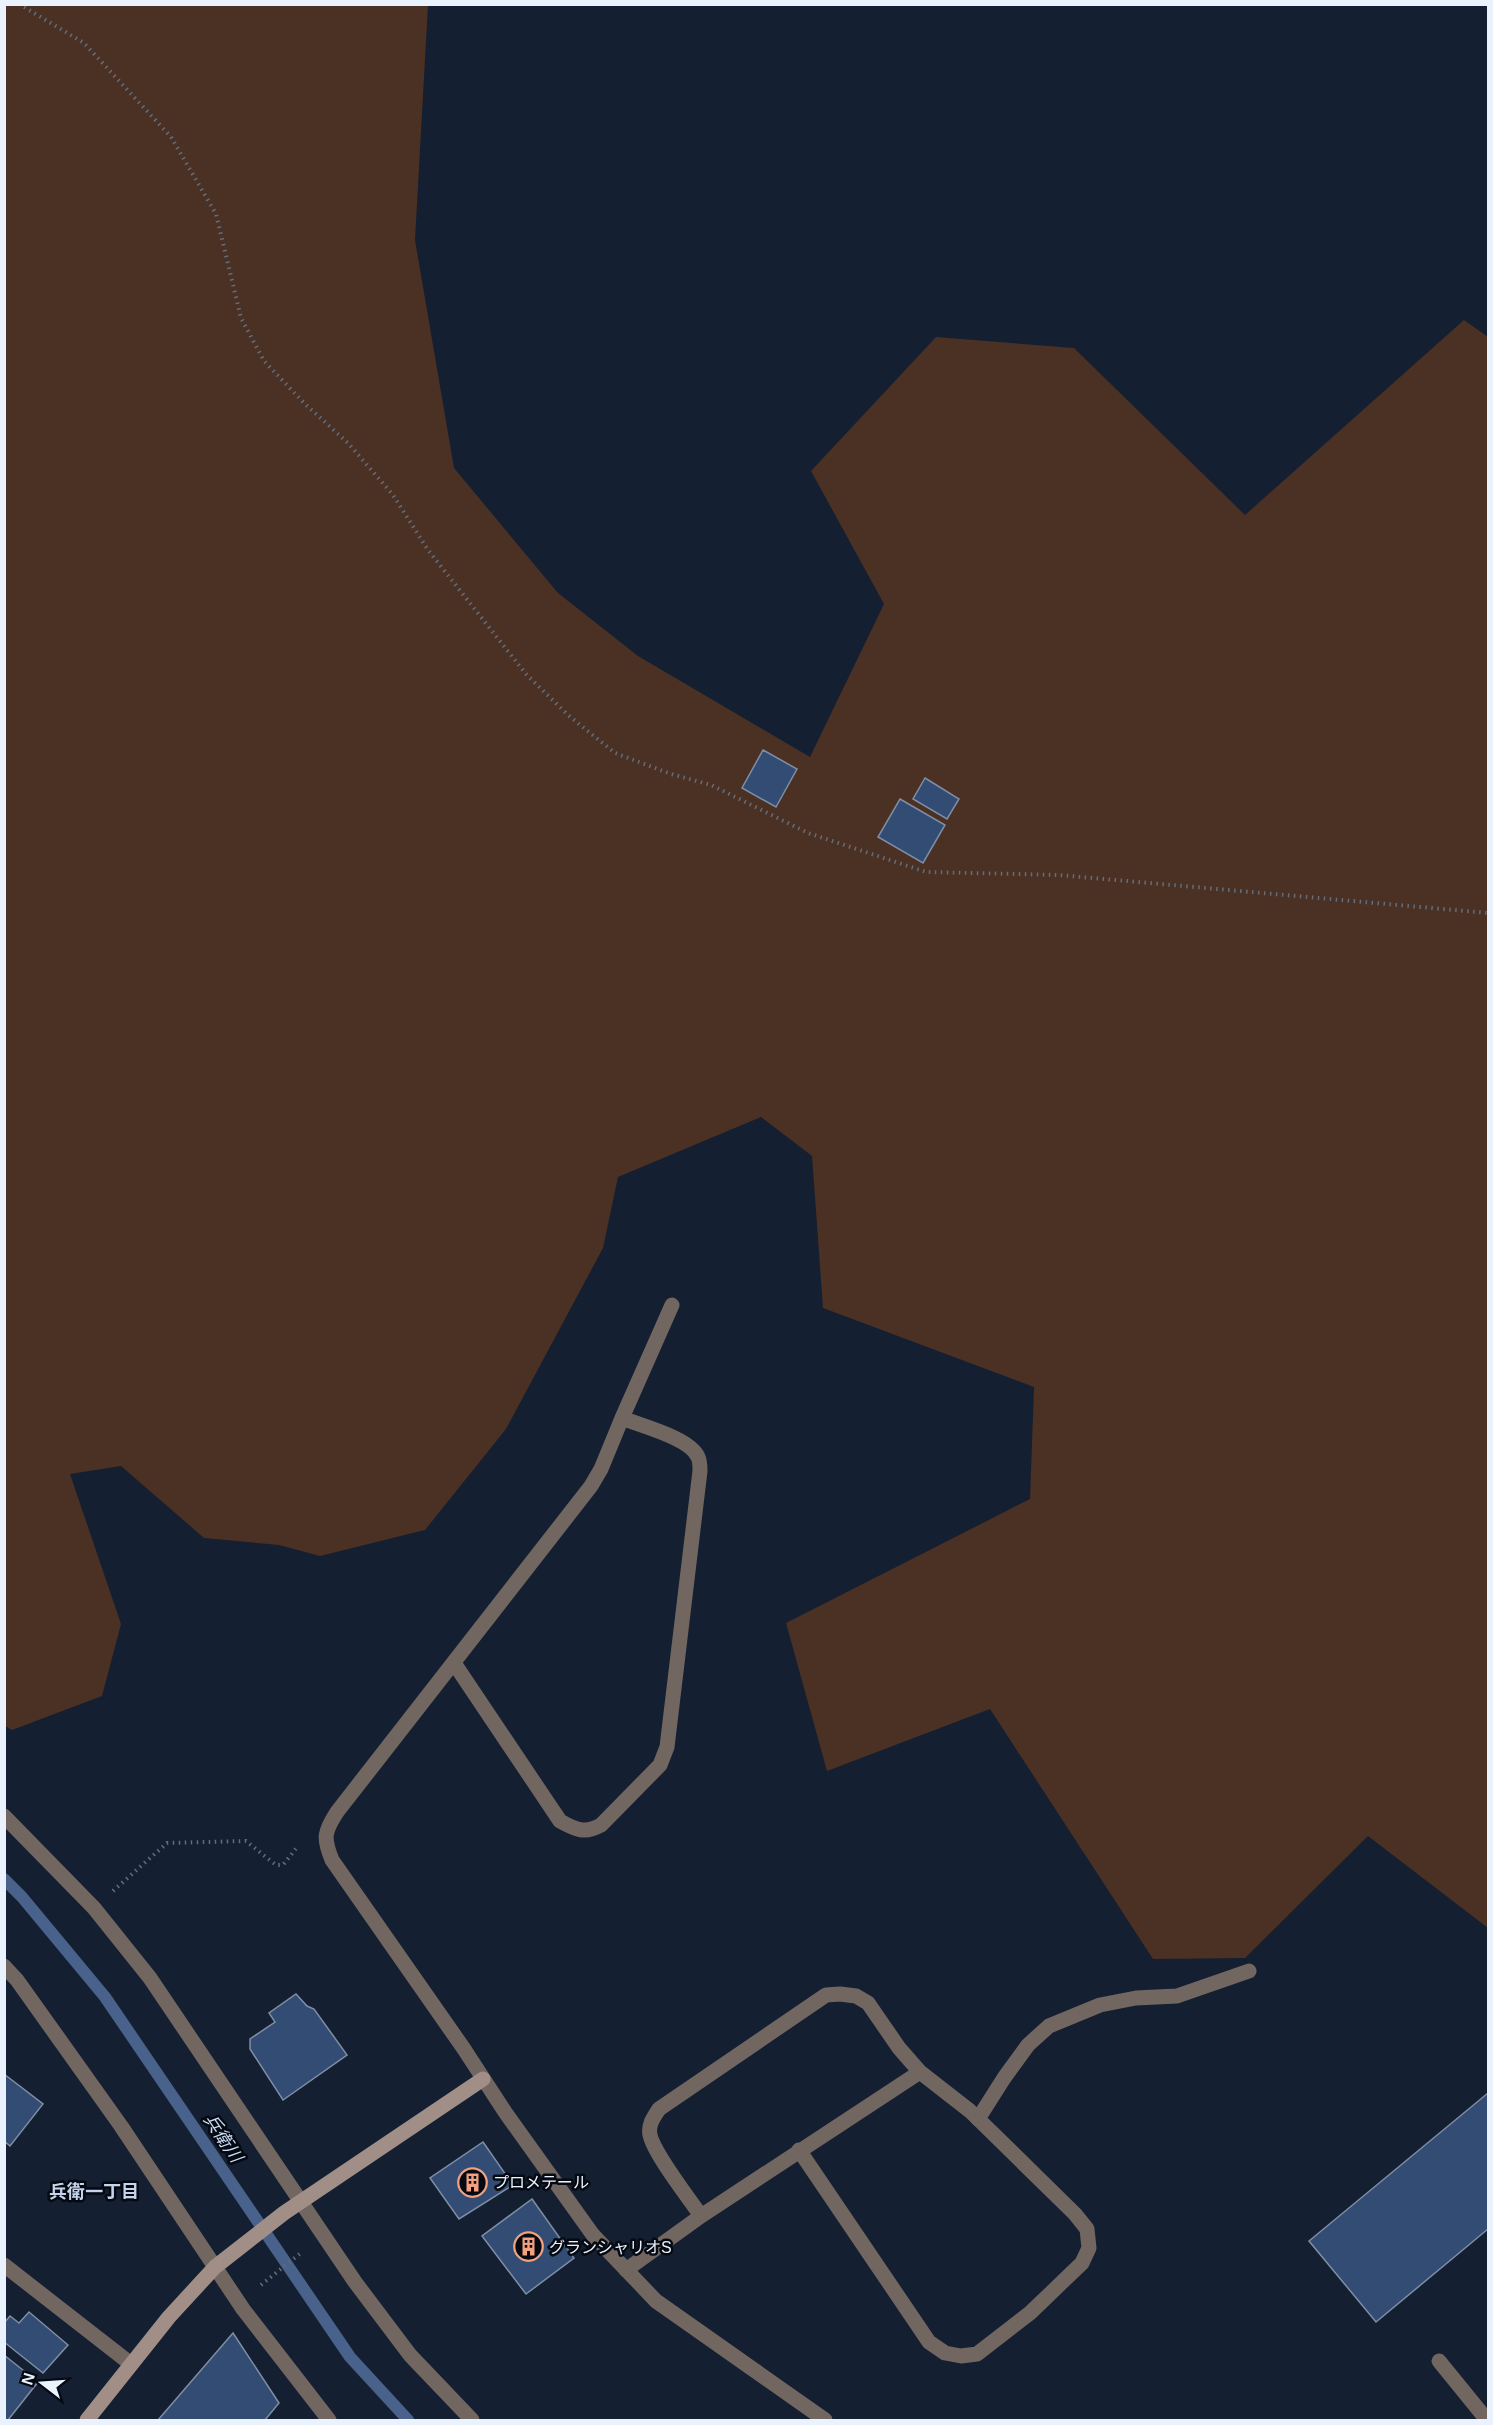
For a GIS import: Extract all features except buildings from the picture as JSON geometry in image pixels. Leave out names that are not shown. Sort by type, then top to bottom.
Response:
[{"type":"street","points":[[672,1305],[602,1469],[326,1828],[325,1844],[332,1860],[563,2196],[593,2235],[656,2301],[825,2421]]},
{"type":"street","points":[[454,1663],[560,1821],[575,1830],[589,1831],[601,1825],[660,1765],[667,1748],[700,1471],[698,1457],[690,1447],[679,1440],[622,1418]]},
{"type":"street","points":[[4,1816],[94,1908],[150,1978],[356,2282],[410,2355],[472,2421]]},
{"type":"street","points":[[4,1966],[24,1990],[121,2126],[243,2309],[329,2421]]},
{"type":"street","points":[[978,2119],[1028,2045],[1049,2026],[1100,2005],[1136,1998],[1177,1996],[1249,1971]]},
{"type":"street","points":[[700,2216],[654,2147],[650,2134],[651,2121],[659,2109],[826,1995],[840,1994],[856,1996],[868,2003],[899,2048],[920,2072],[978,2119],[1081,2221],[1087,2229],[1089,2248],[1082,2263],[1030,2313],[977,2354],[961,2356],[945,2353],[929,2342],[799,2151]]},
{"type":"street","points":[[626,2270],[700,2216],[920,2072]]},
{"type":"street","points":[[87,2421],[131,2364],[215,2267],[284,2213],[483,2079]]},
{"type":"street","points":[[4,2265],[131,2364]]},
{"type":"street","points":[[1438,2361],[1487,2421]]},
{"type":"path","points":[[19,4],[84,43],[171,137],[216,214],[241,318],[264,361],[305,404],[348,443],[393,495],[428,550],[526,674],[568,715],[615,753],[671,774],[711,785],[808,833],[926,872],[1081,877],[1488,913]]},
{"type":"path","points":[[94,1908],[167,1843],[246,1841],[276,1865],[284,1865],[301,1842],[326,1828]]},
{"type":"path","points":[[262,2282],[307,2248]]},
{"type":"shaded area","points":[[4,5],[428,5],[415,240],[454,468],[558,593],[638,656],[810,757],[884,604],[811,471],[936,337],[1074,348],[1245,515],[1464,320],[1488,337],[1488,1928],[1368,1836],[1245,1958],[1153,1959],[990,1709],[827,1771],[786,1623],[1030,1499],[1034,1387],[823,1308],[812,1156],[761,1117],[618,1177],[603,1248],[506,1429],[425,1530],[320,1556],[279,1545],[204,1538],[121,1466],[70,1474],[121,1624],[102,1696],[12,1730],[5,1726]]},
{"type":"waterway","name":"兵衛川","points":[[4,1879],[22,1897],[105,1997],[350,2357],[408,2420]]},
{"type":"place","name":"プロメテール","points":[[472,2182]]},
{"type":"place","name":"グランシャリオS","points":[[528,2247]]},
{"type":"district","name":"兵衛一丁目","points":[[94,2192]]}]
